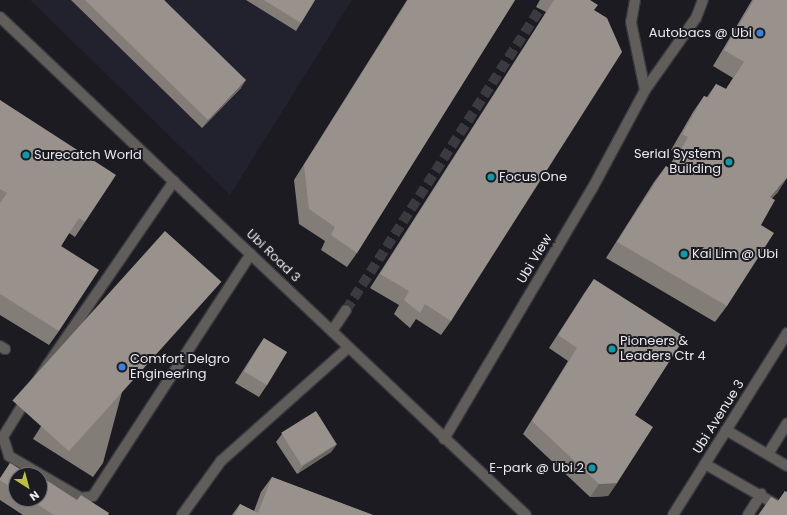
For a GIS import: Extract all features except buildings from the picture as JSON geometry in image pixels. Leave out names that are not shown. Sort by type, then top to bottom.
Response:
[{"type":"street","points":[[635,0],[631,22],[645,90]]},
{"type":"street","name":"Ubi View","points":[[444,439],[592,189],[645,90],[696,18],[703,0]]},
{"type":"street","name":"Ubi Road 3","points":[[0,17],[526,515]]},
{"type":"street","points":[[174,181],[48,364],[3,437],[9,456],[82,498],[93,496],[251,254]]},
{"type":"street","points":[[332,330],[346,310]]},
{"type":"street","name":"Ubi Avenue 3","points":[[673,515],[787,333]]},
{"type":"street","points":[[182,515],[221,461],[349,347]]},
{"type":"street","points":[[768,454],[787,424]]},
{"type":"street","points":[[726,430],[787,466]]},
{"type":"street","points":[[706,464],[761,494],[787,511]]},
{"type":"street","points":[[748,515],[761,494]]},
{"type":"shaded area","points":[[30,0],[352,0],[230,195]]},
{"type":"tunnel","points":[[346,310],[546,0]]},
{"type":"place","name":"Autobacs @ Ubi","points":[[760,33]]},
{"type":"place","name":"Surecatch World","points":[[26,155]]},
{"type":"place","name":"Serial System Building","points":[[729,162]]},
{"type":"place","name":"Focus One","points":[[491,177]]},
{"type":"place","name":"Kai Lim @ Ubi","points":[[684,254]]},
{"type":"place","name":"Pioneers & Leaders Ctr 4","points":[[612,349]]},
{"type":"place","name":"Comfort Delgro Engineering","points":[[122,367]]},
{"type":"place","name":"E-park @ Ubi 2","points":[[592,468]]}]
